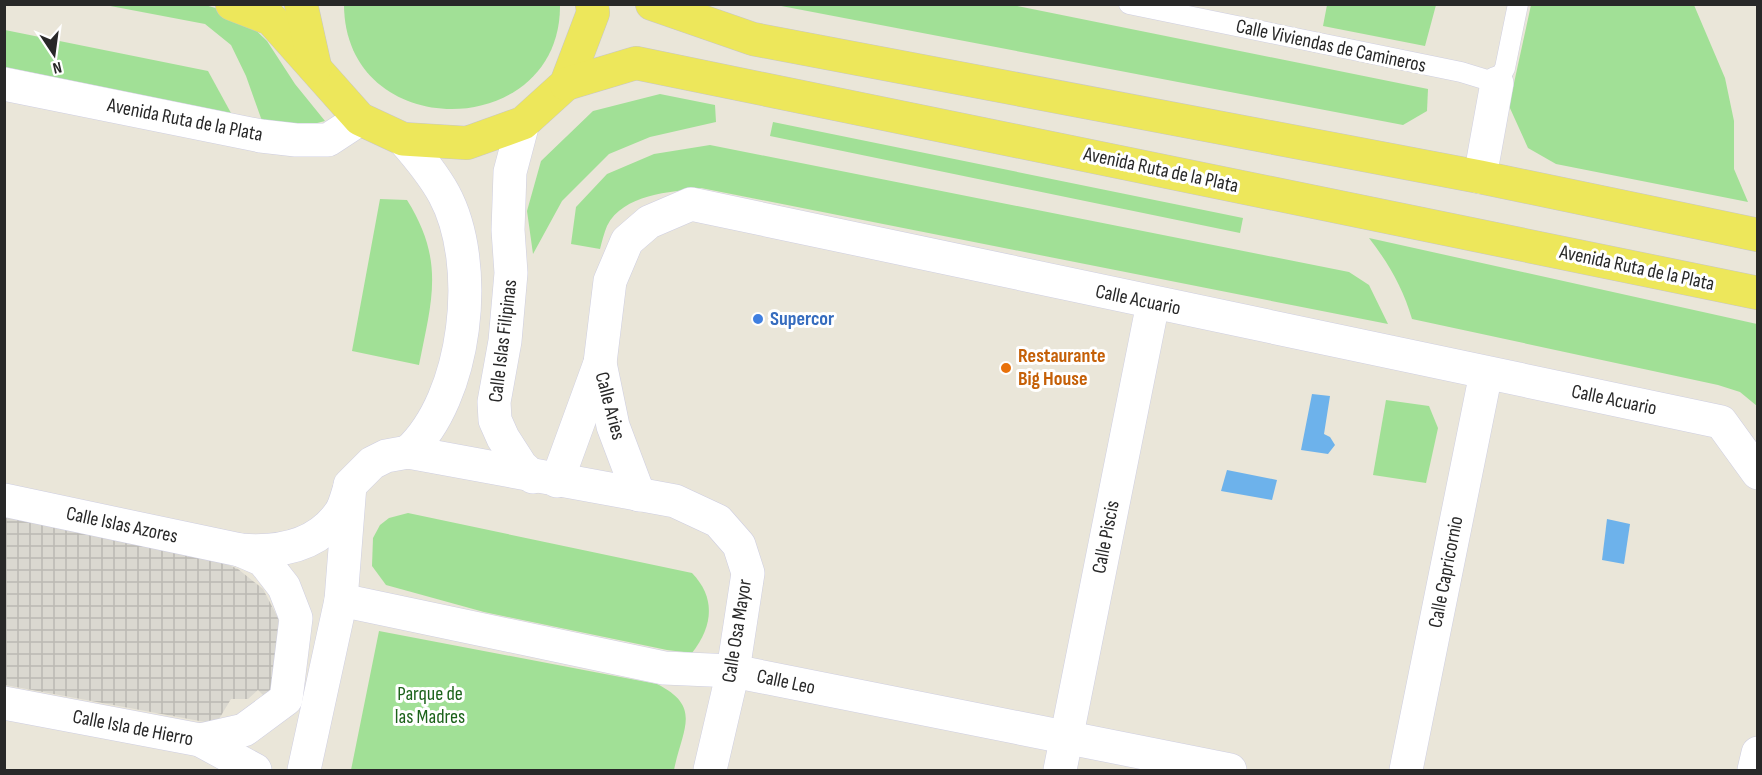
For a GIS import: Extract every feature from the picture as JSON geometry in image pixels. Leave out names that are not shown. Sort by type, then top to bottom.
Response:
[{"type":"main road","points":[[232,4],[271,19],[360,119],[403,139],[467,143],[523,123],[566,84],[593,13],[592,4]]},
{"type":"main road","points":[[301,4],[317,72]]},
{"type":"main road","points":[[652,4],[753,39],[1479,177],[1758,235]]},
{"type":"main road","name":"Avenida Ruta de la Plata","points":[[566,84],[636,63],[1758,293]]},
{"type":"street","points":[[1479,177],[1497,83]]},
{"type":"street","name":"Avenida Ruta de la Plata","points":[[4,84],[261,136],[296,140],[328,140],[360,119]]},
{"type":"street","name":"Calle Islas Filipinas","points":[[523,123],[510,172],[508,230],[512,273],[505,341],[494,402],[495,420],[503,438],[521,466],[545,479]]},
{"type":"street","points":[[303,771],[341,600],[350,485],[372,463],[386,456],[408,453],[423,439],[440,412],[450,384],[462,323],[465,274],[459,234],[445,195],[428,168],[403,139]]},
{"type":"street","name":"Calle Acuario","points":[[600,363],[610,281],[627,241],[649,222],[691,204],[1721,422],[1758,473]]},
{"type":"street","name":"Calle Piscis","points":[[1060,771],[1153,303]]},
{"type":"street","name":"Calle Aries","points":[[545,479],[600,363]]},
{"type":"street","name":"Calle Aries","points":[[600,363],[613,426],[639,495]]},
{"type":"street","name":"Calle Capricornio","points":[[1406,771],[1486,374]]},
{"type":"street","name":"Calle Osa Mayor","points":[[408,453],[675,501],[718,521],[739,545],[748,573],[733,671],[710,771]]},
{"type":"street","name":"Calle Islas Azores","points":[[4,500],[240,550],[262,552],[306,543],[326,530],[342,512],[350,485]]},
{"type":"street","name":"Calle Islas Azores","points":[[200,740],[244,730],[286,699],[296,618],[285,587],[263,560],[240,550]]},
{"type":"street","name":"Calle Leo","points":[[341,600],[664,668],[733,671],[1230,771]]},
{"type":"street","name":"Calle Isla de Hierro","points":[[4,703],[200,740],[255,771]]},
{"type":"street","points":[[1754,771],[1758,753]]},
{"type":"lane","name":"Calle Viviendas de Camineros","points":[[1129,4],[1461,72],[1497,83]]},
{"type":"lane","points":[[1497,83],[1505,69],[1518,4]]},
{"type":"green space","points":[[344,4],[560,4],[551,49],[527,82],[493,102],[453,109],[413,103],[378,83],[353,50]]},
{"type":"green space","points":[[1327,4],[1436,5],[1425,46],[1323,26]]},
{"type":"green space","points":[[105,5],[205,5],[240,15],[267,41],[295,84],[325,121],[294,129],[262,121],[246,76],[231,45],[205,24]]},
{"type":"green space","points":[[776,5],[1012,5],[1428,89],[1427,111],[1403,125]]},
{"type":"green space","points":[[1531,5],[1694,5],[1725,78],[1734,121],[1734,169],[1748,202],[1556,164],[1528,148],[1509,106]]},
{"type":"green space","points":[[5,30],[208,71],[231,113],[5,67]]},
{"type":"green space","points":[[660,94],[715,105],[716,122],[650,137],[609,154],[562,201],[533,254],[527,211],[541,161],[593,111]]},
{"type":"green space","points":[[773,122],[1243,218],[1240,233],[770,136]]},
{"type":"green space","points":[[710,145],[1349,272],[1369,285],[1388,324],[701,188],[648,196],[624,207],[614,215],[607,226],[600,249],[571,244],[576,207],[607,174],[654,154]]},
{"type":"green space","points":[[380,199],[407,200],[427,242],[431,262],[431,300],[419,365],[352,351]]},
{"type":"green space","points":[[1369,238],[1757,324],[1757,406],[1740,392],[1718,385],[1412,319],[1395,277]]},
{"type":"green space","points":[[1386,400],[1429,406],[1438,428],[1426,483],[1373,475]]},
{"type":"green space","points":[[408,513],[692,573],[705,592],[708,602],[708,622],[704,633],[692,653],[667,650],[484,612],[386,585],[372,566],[373,538],[380,525],[389,518]]},
{"type":"green space","name":"Parque de las Madres","points":[[379,631],[657,684],[680,701],[685,711],[684,731],[674,770],[351,770]]},
{"type":"shaded area","points":[[4,516],[201,553],[238,569],[263,589],[278,618],[280,632],[275,686],[266,698],[258,690],[248,699],[231,699],[216,724],[5,685]]},
{"type":"water","points":[[1312,394],[1330,396],[1324,434],[1330,437],[1335,445],[1328,454],[1301,450]]},
{"type":"water","points":[[1227,470],[1277,480],[1272,500],[1221,491]]},
{"type":"water","points":[[1607,519],[1630,524],[1624,564],[1602,560]]},
{"type":"place","name":"Supercor","points":[[758,319]]},
{"type":"place","name":"Restaurante Big House","points":[[1006,368]]}]
